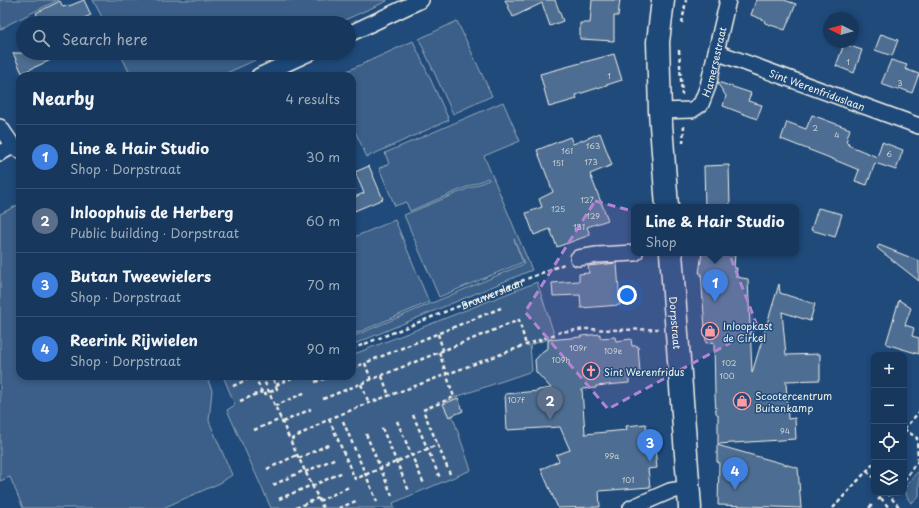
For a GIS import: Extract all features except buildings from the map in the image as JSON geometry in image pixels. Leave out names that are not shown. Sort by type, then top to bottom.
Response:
[{"type":"main road","points":[[663,0],[660,15],[658,42],[660,111],[667,204]]},
{"type":"main road","name":"Dorpstraat","points":[[671,256],[689,502]]},
{"type":"street","points":[[356,31],[421,0]]},
{"type":"street","name":"Hamersestraat","points":[[660,111],[692,110],[701,104],[708,86],[728,0]]},
{"type":"street","name":"Sint Werenfriduslaan","points":[[716,52],[919,126]]},
{"type":"street","points":[[268,72],[294,60]]},
{"type":"street","points":[[0,127],[11,150]]},
{"type":"street","points":[[578,258],[597,255],[631,253]]},
{"type":"street","name":"Dorpstraat","points":[[631,508],[670,491],[689,502]]},
{"type":"path","name":"Brouwerslaan","points":[[356,347],[578,258]]},
{"type":"path","points":[[356,366],[501,308]]},
{"type":"path","points":[[323,399],[519,320],[526,344]]},
{"type":"path","points":[[290,440],[329,419],[369,403],[561,332],[586,329],[658,329]]},
{"type":"path","points":[[438,334],[443,350]]},
{"type":"path","points":[[439,352],[454,397],[423,410],[450,474]]},
{"type":"path","points":[[365,363],[371,380]]},
{"type":"path","points":[[382,376],[389,396]]},
{"type":"path","points":[[233,386],[246,380]]},
{"type":"path","points":[[257,380],[263,395],[277,389],[274,380]]},
{"type":"path","points":[[264,380],[290,440],[323,508]]},
{"type":"path","points":[[276,385],[287,380]]},
{"type":"path","points":[[315,382],[321,380]]},
{"type":"path","points":[[361,384],[369,403]]},
{"type":"path","points":[[240,402],[262,392]]},
{"type":"path","points":[[275,406],[306,392]]},
{"type":"path","points":[[282,422],[311,410]]},
{"type":"path","points":[[907,426],[919,412]]},
{"type":"path","points":[[413,415],[440,478]]},
{"type":"path","points":[[254,430],[281,419]]},
{"type":"path","points":[[329,419],[355,479],[437,445]]},
{"type":"path","points":[[343,421],[378,504]]},
{"type":"path","points":[[397,421],[424,484]]},
{"type":"path","points":[[382,428],[409,491]]},
{"type":"path","points":[[907,431],[916,438],[918,461],[907,477]]},
{"type":"path","points":[[366,434],[393,498]]},
{"type":"path","points":[[267,469],[330,444]]},
{"type":"path","points":[[273,485],[336,458]]},
{"type":"path","points":[[833,508],[871,467]]},
{"type":"path","points":[[868,471],[871,474]]},
{"type":"path","points":[[279,499],[343,472]]},
{"type":"path","points":[[296,508],[349,487]]},
{"type":"path","points":[[882,496],[879,499],[889,508]]},
{"type":"path","points":[[889,496],[900,508]]},
{"type":"path","points":[[339,508],[356,501]]},
{"type":"path","points":[[869,508],[872,505]]},
{"type":"highlighted area","points":[[595,201],[722,235],[758,328],[608,409],[525,312]]},
{"type":"shaded area","points":[[0,0],[58,0],[25,16],[16,16],[16,21],[0,30]]},
{"type":"shaded area","points":[[93,0],[387,0],[354,16],[101,16]]},
{"type":"shaded area","points":[[457,21],[492,96],[453,114],[419,39]]},
{"type":"shaded area","points":[[413,41],[449,120],[367,157],[356,134],[356,72],[345,72]]},
{"type":"shaded area","points":[[123,60],[255,60],[229,72],[129,72]]},
{"type":"shaded area","points":[[503,102],[520,141],[484,156],[532,270],[356,343],[356,335],[524,264],[514,239],[523,262],[439,297],[404,215],[489,180],[488,178],[410,211],[406,202],[395,206],[379,168],[389,164],[385,153]]},
{"type":"shaded area","points":[[16,206],[16,380],[208,380],[212,390],[209,421],[232,475],[220,483],[163,508],[23,508],[10,477],[0,481],[0,214]]},
{"type":"shaded area","points":[[395,220],[429,302],[356,333],[356,236]]},
{"type":"shaded area","points":[[537,282],[555,337],[530,345],[532,371],[447,400],[471,470],[393,503],[395,508],[271,508],[227,410],[235,405],[225,380],[356,380],[356,353]]},
{"type":"shaded area","points":[[919,471],[919,497],[911,503],[907,496],[907,486]]},
{"type":"place","name":"Line & Hair Studio","points":[[715,302]]},
{"type":"place","name":"Inloopkast de Cirkel","points":[[710,331]]},
{"type":"place","name":"Sint Werenfridus","points":[[591,371]]},
{"type":"place","name":"Scootercentrum Buitenkamp","points":[[742,401]]},
{"type":"place","name":"Inloophuis de Herberg","points":[[550,420]]},
{"type":"place","name":"Butan Tweewielers","points":[[650,462]]},
{"type":"place","name":"Reerink Rijwielen","points":[[735,490]]}]
